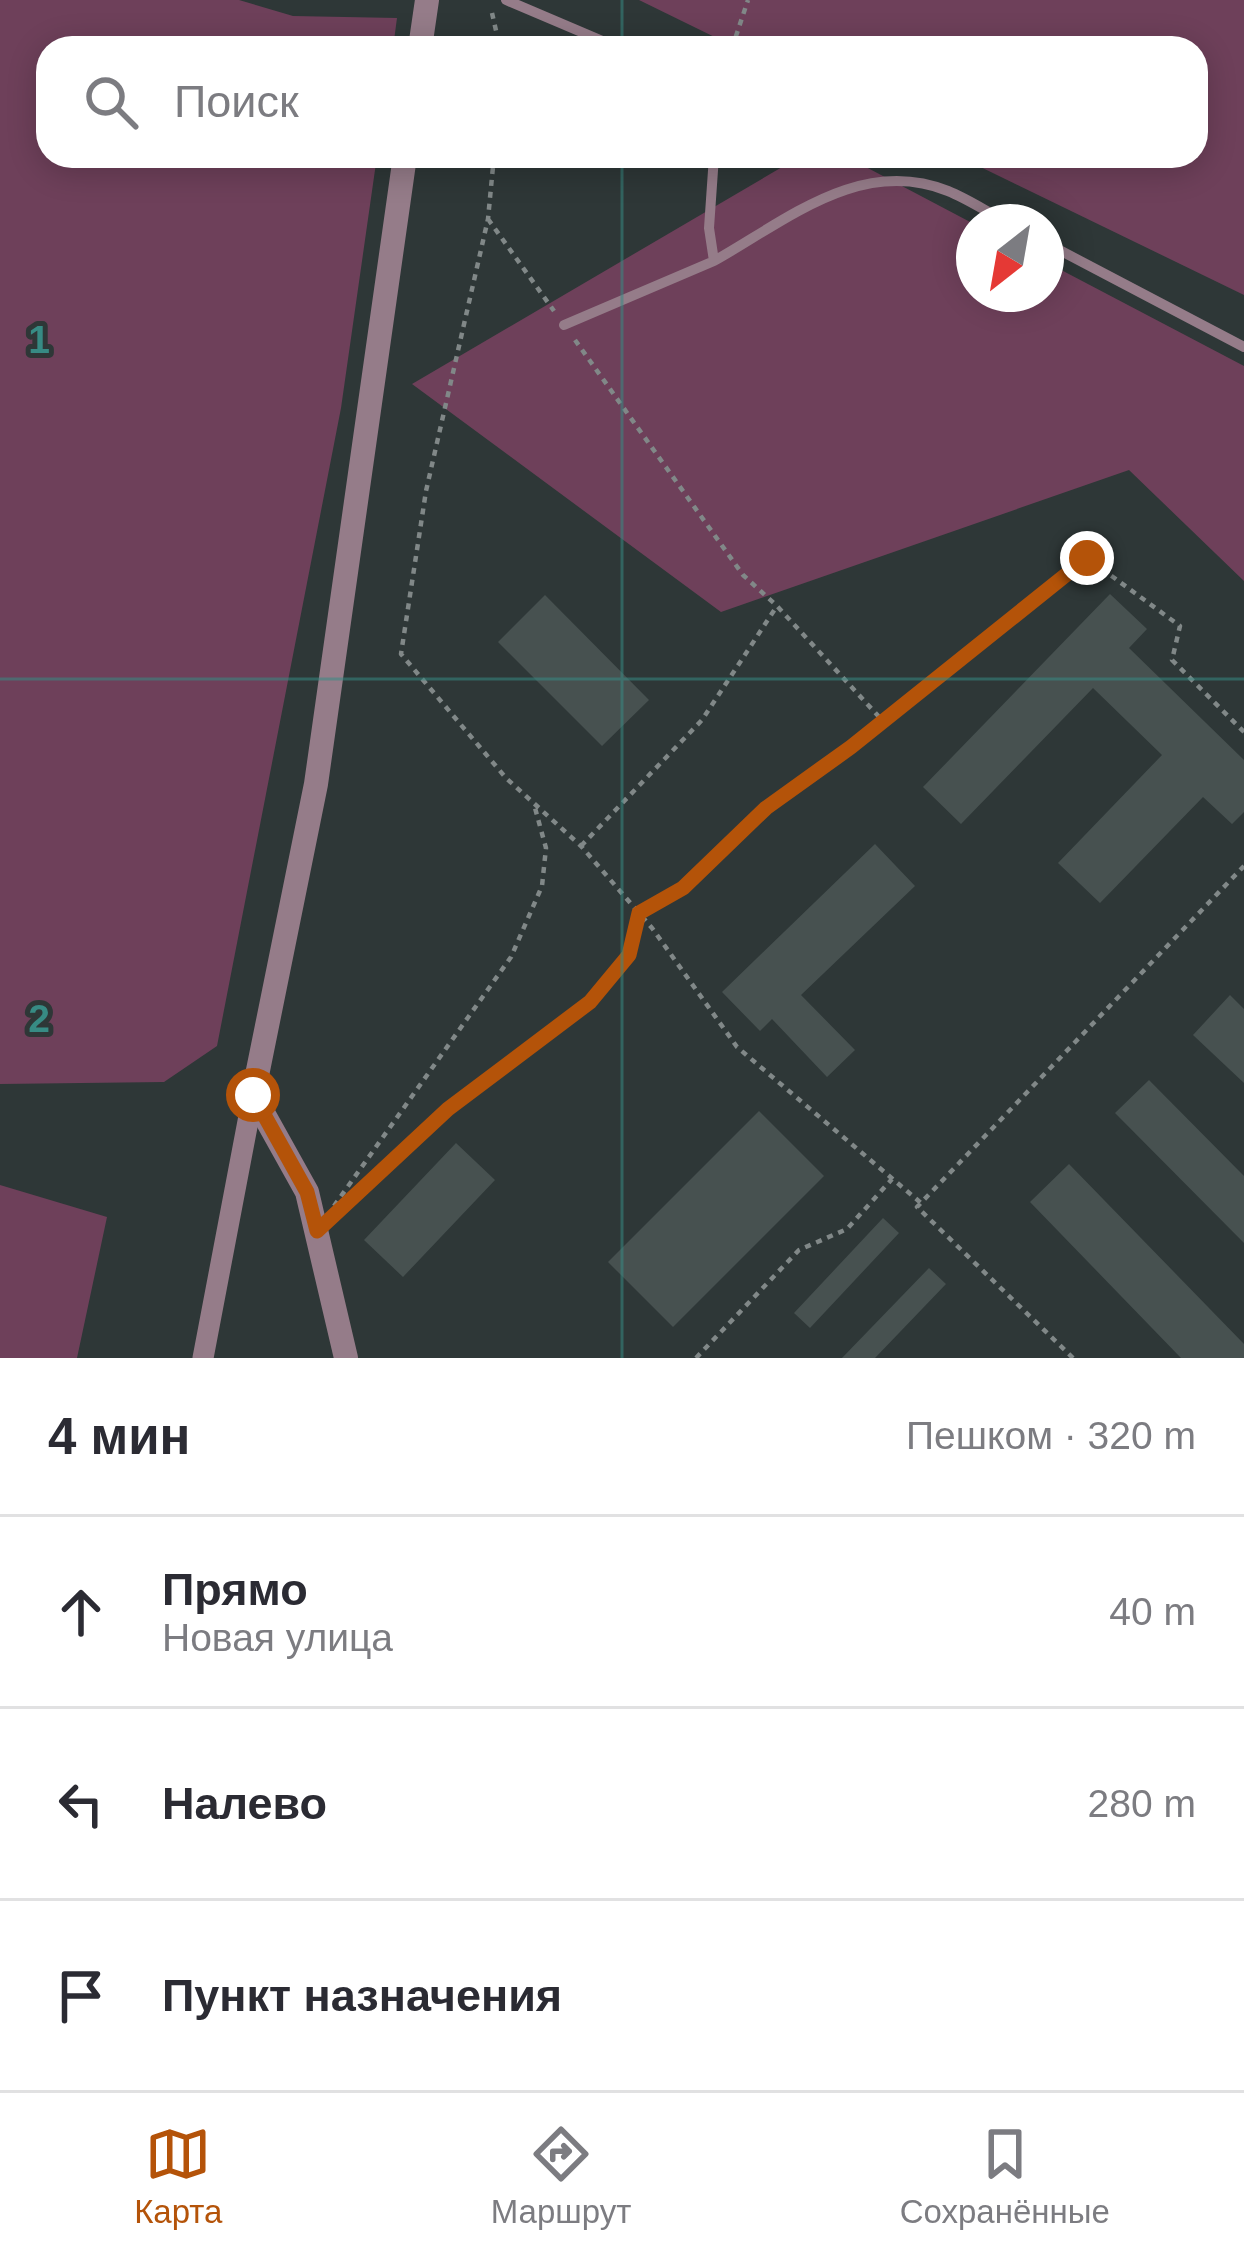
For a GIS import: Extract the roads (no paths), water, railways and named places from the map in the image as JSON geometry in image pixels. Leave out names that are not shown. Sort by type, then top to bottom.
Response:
[{"type":"street","points":[[422,36],[427,0]]},
{"type":"street","points":[[203,1358],[316,784],[403,168]]},
{"type":"street","points":[[253,1095],[307,1192],[346,1358]]},
{"type":"lane","points":[[506,0],[591,36]]},
{"type":"lane","points":[[713,168],[710,228],[714,261]]},
{"type":"lane","points":[[564,325],[714,261],[850,185],[885,179],[945,190],[972,204]]},
{"type":"lane","points":[[1064,252],[1244,347]]}]
